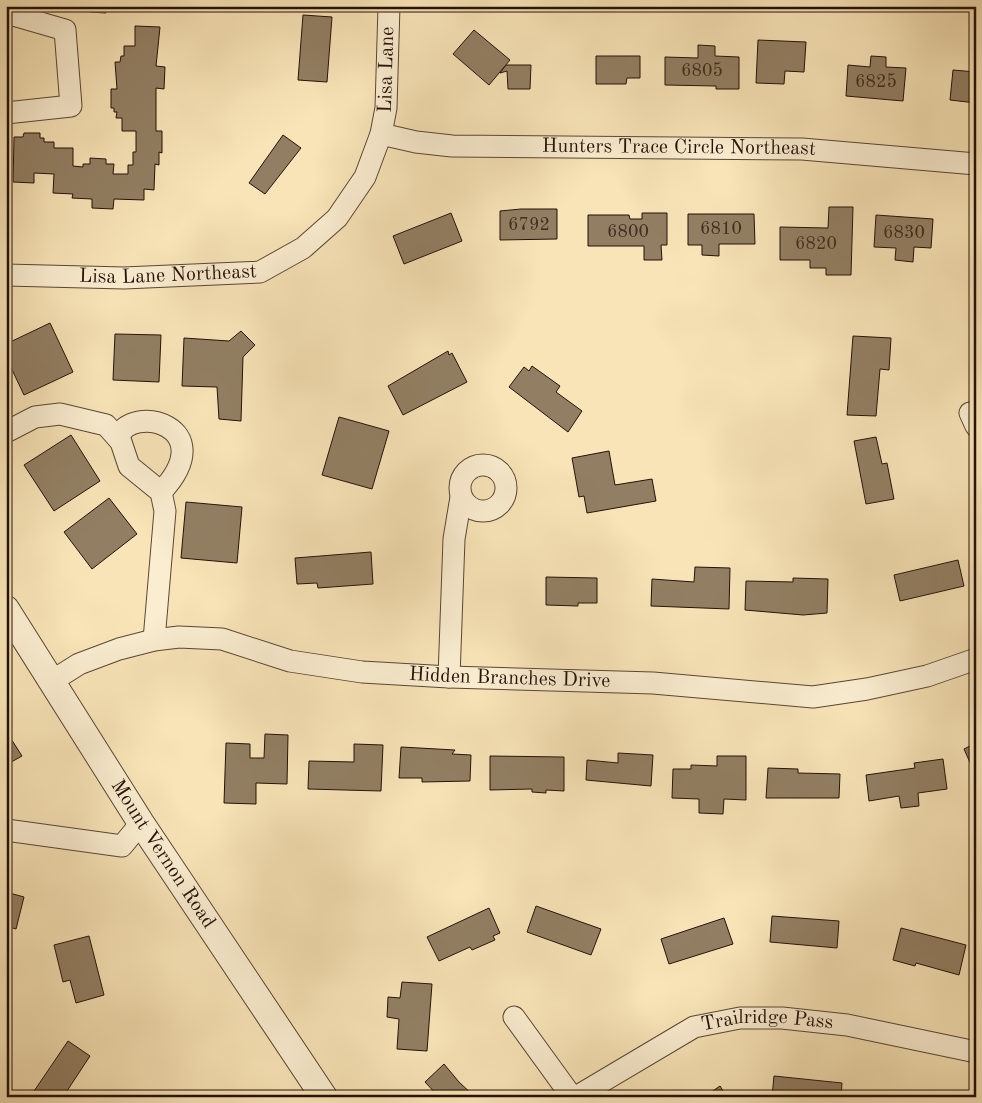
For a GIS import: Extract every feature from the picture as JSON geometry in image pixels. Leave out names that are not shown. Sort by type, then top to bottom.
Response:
[{"type":"street","name":"Lisa Lane","points":[[382,134],[386,108],[388,6]]},
{"type":"street","points":[[6,13],[65,30],[71,106],[6,113]]},
{"type":"street","name":"Hunters Trace Circle Northeast","points":[[382,134],[416,142],[452,146],[802,149],[976,164]]},
{"type":"street","name":"Lisa Lane Northeast","points":[[6,275],[124,278],[260,272],[303,248],[337,218],[365,177],[382,134]]},
{"type":"street","points":[[6,432],[35,418],[60,414],[106,425],[118,438],[129,466],[161,492],[165,511],[154,640]]},
{"type":"street","points":[[118,438],[128,427],[142,421],[161,422],[172,429],[179,438],[182,451],[180,468],[161,492]]},
{"type":"street","points":[[449,677],[454,538],[462,497]]},
{"type":"street","name":"Mount Vernon Road","points":[[6,609],[141,823],[324,1097]]},
{"type":"street","name":"Hidden Branches Drive","points":[[52,681],[79,664],[119,649],[154,640],[179,637],[222,639],[290,661],[362,672],[449,677],[653,683],[813,698],[927,676],[976,659]]},
{"type":"street","points":[[6,830],[122,846],[141,823]]},
{"type":"street","points":[[514,1017],[572,1097]]},
{"type":"street","name":"Trailridge Pass","points":[[576,1097],[694,1027],[740,1018],[782,1018],[847,1025],[976,1052]]},
{"type":"building","points":[[76,6],[111,6],[111,9],[106,9],[106,13],[90,12],[90,8]]},
{"type":"building","points":[[303,15],[332,17],[327,82],[298,80]]},
{"type":"building","points":[[135,26],[160,27],[156,66],[165,67],[164,89],[156,88],[156,131],[162,131],[162,153],[159,152],[159,165],[155,164],[154,190],[144,189],[144,200],[114,199],[113,209],[92,208],[92,199],[72,198],[73,194],[53,193],[54,174],[34,173],[34,183],[13,182],[14,137],[23,137],[24,133],[40,133],[40,138],[44,138],[44,142],[54,142],[54,148],[73,148],[73,166],[83,167],[83,164],[90,164],[90,158],[106,159],[106,164],[114,164],[113,174],[128,174],[128,165],[133,165],[133,152],[136,152],[136,131],[122,131],[122,118],[116,118],[117,112],[114,112],[114,108],[111,108],[111,89],[117,89],[115,62],[120,62],[121,56],[124,56],[124,46],[135,46]]},
{"type":"building","points":[[474,30],[510,60],[489,85],[453,54]]},
{"type":"building","points":[[758,40],[806,42],[804,72],[785,71],[784,84],[756,83]]},
{"type":"building","points":[[698,45],[715,46],[715,56],[739,57],[739,89],[716,89],[716,86],[665,85],[665,57],[698,58]]},
{"type":"building","points":[[596,56],[640,56],[640,78],[627,78],[626,84],[596,84]]},
{"type":"building","points":[[871,56],[886,57],[886,67],[906,68],[903,101],[846,96],[848,65],[870,67]]},
{"type":"building","points":[[506,65],[531,65],[530,89],[508,89],[507,71],[500,73]]},
{"type":"building","points":[[953,70],[976,72],[976,103],[950,100]]},
{"type":"building","points":[[283,135],[301,148],[265,194],[249,183]]},
{"type":"building","points":[[829,207],[853,207],[851,275],[826,275],[826,268],[810,268],[810,260],[780,260],[780,227],[828,228]]},
{"type":"building","points":[[557,209],[557,239],[500,240],[500,211]]},
{"type":"building","points":[[451,213],[462,241],[404,264],[393,236]]},
{"type":"building","points":[[642,213],[667,213],[667,245],[661,245],[662,260],[644,260],[644,246],[588,246],[588,215],[629,215],[630,219],[642,219]]},
{"type":"building","points":[[688,214],[754,214],[755,244],[719,244],[719,256],[702,255],[702,245],[688,245]]},
{"type":"building","points":[[876,215],[933,219],[931,248],[914,247],[913,262],[895,260],[896,248],[874,247]]},
{"type":"building","points":[[50,323],[73,372],[24,395],[6,357],[6,344]]},
{"type":"building","points":[[241,331],[255,345],[243,357],[241,421],[219,419],[217,387],[182,386],[184,338],[229,341]]},
{"type":"building","points":[[115,334],[161,335],[159,382],[113,380]]},
{"type":"building","points":[[853,336],[891,338],[889,370],[880,369],[876,416],[847,415]]},
{"type":"building","points":[[448,351],[449,355],[452,353],[467,382],[403,415],[388,386]]},
{"type":"building","points":[[532,366],[560,386],[556,392],[582,411],[568,432],[509,387],[524,367],[529,371]]},
{"type":"building","points":[[339,417],[389,431],[372,489],[322,475]]},
{"type":"building","points":[[71,435],[100,481],[54,511],[24,465]]},
{"type":"building","points":[[876,437],[882,464],[887,463],[894,499],[866,504],[854,441]]},
{"type":"building","points":[[609,451],[615,485],[652,479],[656,501],[587,513],[584,496],[579,497],[572,458]]},
{"type":"building","points":[[109,498],[137,534],[92,569],[64,532]]},
{"type":"building","points":[[186,502],[242,507],[237,563],[181,558]]},
{"type":"building","points":[[371,552],[373,584],[318,588],[317,583],[297,584],[295,558]]},
{"type":"building","points":[[958,560],[964,586],[900,601],[894,575]]},
{"type":"building","points":[[695,567],[730,568],[729,609],[651,606],[652,579],[694,582]]},
{"type":"building","points":[[546,577],[597,578],[597,603],[578,603],[578,606],[546,605]]},
{"type":"building","points":[[793,578],[828,579],[827,613],[803,615],[745,610],[746,581],[793,582]]},
{"type":"building","points":[[6,731],[22,756],[6,765]]},
{"type":"building","points":[[265,734],[288,735],[287,784],[256,783],[256,804],[224,803],[226,743],[250,744],[250,758],[264,758]]},
{"type":"building","points":[[976,743],[976,776],[964,749]]},
{"type":"building","points":[[354,744],[383,745],[381,791],[308,789],[309,761],[354,762]]},
{"type":"building","points":[[401,747],[455,750],[452,754],[471,755],[470,781],[422,782],[422,778],[399,778]]},
{"type":"building","points":[[618,753],[653,755],[651,786],[586,780],[587,760],[618,763]]},
{"type":"building","points":[[490,756],[564,757],[564,791],[546,790],[546,793],[532,792],[532,789],[490,790]]},
{"type":"building","points":[[717,756],[746,756],[746,800],[724,799],[723,814],[699,813],[699,799],[672,798],[673,769],[691,769],[691,765],[717,766]]},
{"type":"building","points":[[943,759],[947,789],[918,793],[919,806],[901,808],[899,796],[869,801],[866,775],[915,768],[914,763]]},
{"type":"building","points":[[768,768],[798,769],[798,773],[840,774],[839,798],[766,798]]},
{"type":"building","points":[[6,892],[24,897],[16,929],[6,926]]},
{"type":"building","points":[[536,906],[601,929],[591,955],[527,932]]},
{"type":"building","points":[[489,908],[500,933],[493,936],[495,940],[472,950],[470,947],[439,961],[427,937]]},
{"type":"building","points":[[772,916],[839,921],[837,948],[770,942]]},
{"type":"building","points":[[724,918],[733,944],[669,964],[661,939]]},
{"type":"building","points":[[901,928],[966,945],[959,975],[916,963],[915,966],[893,960]]},
{"type":"building","points":[[89,936],[104,995],[76,1003],[70,980],[63,982],[54,945]]},
{"type":"building","points":[[402,982],[432,984],[427,1051],[397,1049],[399,1019],[387,1017],[388,997],[400,998]]},
{"type":"building","points":[[68,1041],[90,1056],[63,1097],[30,1097]]},
{"type":"building","points":[[444,1064],[475,1097],[439,1097],[425,1082]]},
{"type":"building","points":[[774,1076],[842,1083],[841,1097],[772,1097]]},
{"type":"building","points":[[720,1086],[727,1097],[704,1097]]}]
